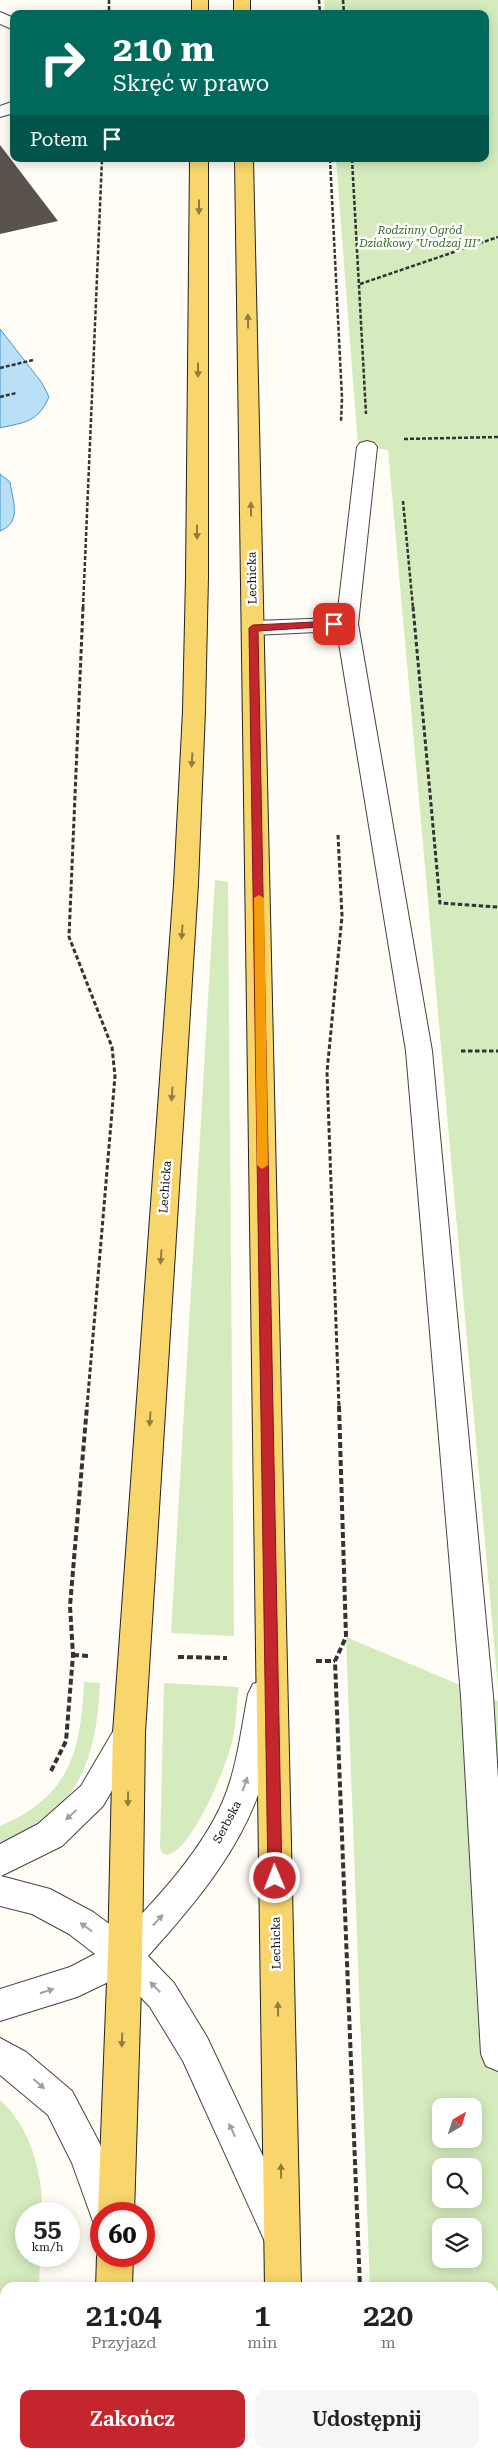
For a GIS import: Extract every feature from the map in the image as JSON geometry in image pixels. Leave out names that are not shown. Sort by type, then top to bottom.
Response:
[{"type":"main road","name":"Lechicka","points":[[116,2202],[125,1956],[129,1733],[184,913],[194,712],[197,567],[199,162]]},
{"type":"main road","name":"Lechicka","points":[[244,162],[283,2282]]},
{"type":"main road","points":[[114,2282],[115,2267]]},
{"type":"street","points":[[367,447],[347,624],[419,1052],[477,1696],[498,2054]]},
{"type":"street","points":[[253,628],[347,624]]},
{"type":"street","name":"Serbska","points":[[0,2005],[76,1981],[125,1956],[176,1900],[212,1851],[237,1808],[249,1773],[271,1659]]},
{"type":"street","points":[[0,1861],[50,1835],[92,1796],[129,1733]]},
{"type":"street","points":[[0,1891],[38,1900],[81,1923],[125,1956],[162,1995],[195,2049],[282,2237]]},
{"type":"street","points":[[0,2055],[14,2064],[60,2103],[87,2156],[104,2202]]},
{"type":"path","points":[[49,1776],[66,1741],[73,1655],[70,1606],[115,1076],[112,1047],[69,937],[102,162]]},
{"type":"path","points":[[330,162],[342,398],[341,424]]},
{"type":"path","points":[[352,162],[367,447]]},
{"type":"path","points":[[360,284],[498,237]]},
{"type":"path","points":[[0,368],[33,360]]},
{"type":"path","points":[[0,397],[16,393]]},
{"type":"path","points":[[397,439],[498,437]]},
{"type":"path","points":[[403,499],[440,903],[498,907]]},
{"type":"path","points":[[338,829],[342,916],[327,1072],[346,1638],[335,1661],[360,2282]]},
{"type":"green space","name":"Rodzinny Ogród Działkowy \"Urodzaj III\"","points":[[324,0],[498,0],[498,1688],[388,450],[358,446],[336,162],[489,162],[489,10],[325,10]]},
{"type":"green space","points":[[215,880],[228,882],[234,1636],[171,1633]]},
{"type":"green space","points":[[346,1637],[498,1701],[498,2282],[370,2282]]},
{"type":"green space","points":[[84,1682],[100,1683],[94,1736],[88,1759],[78,1781],[65,1800],[48,1817],[27,1831],[0,1842],[0,1826],[42,1801],[56,1786],[67,1769],[79,1730]]},
{"type":"green space","points":[[164,1683],[239,1687],[233,1737],[217,1784],[198,1822],[187,1838],[177,1850],[167,1855],[162,1853],[160,1848]]},
{"type":"green space","points":[[0,2100],[20,2124],[33,2152],[37,2167],[42,2202],[15,2202],[15,2267],[40,2267],[39,2282],[0,2282]]},
{"type":"water","points":[[0,329],[42,383],[49,397],[35,417],[0,428]]},
{"type":"water","points":[[0,474],[10,482],[14,517],[7,527],[0,531]]},
{"type":"building","points":[[0,145],[10,158],[10,162],[13,162],[58,221],[0,234]]},
{"type":"slow traffic","points":[[259,898],[262,1165]]},
{"type":"route","points":[[275,1878],[253,628],[334,624]]}]
